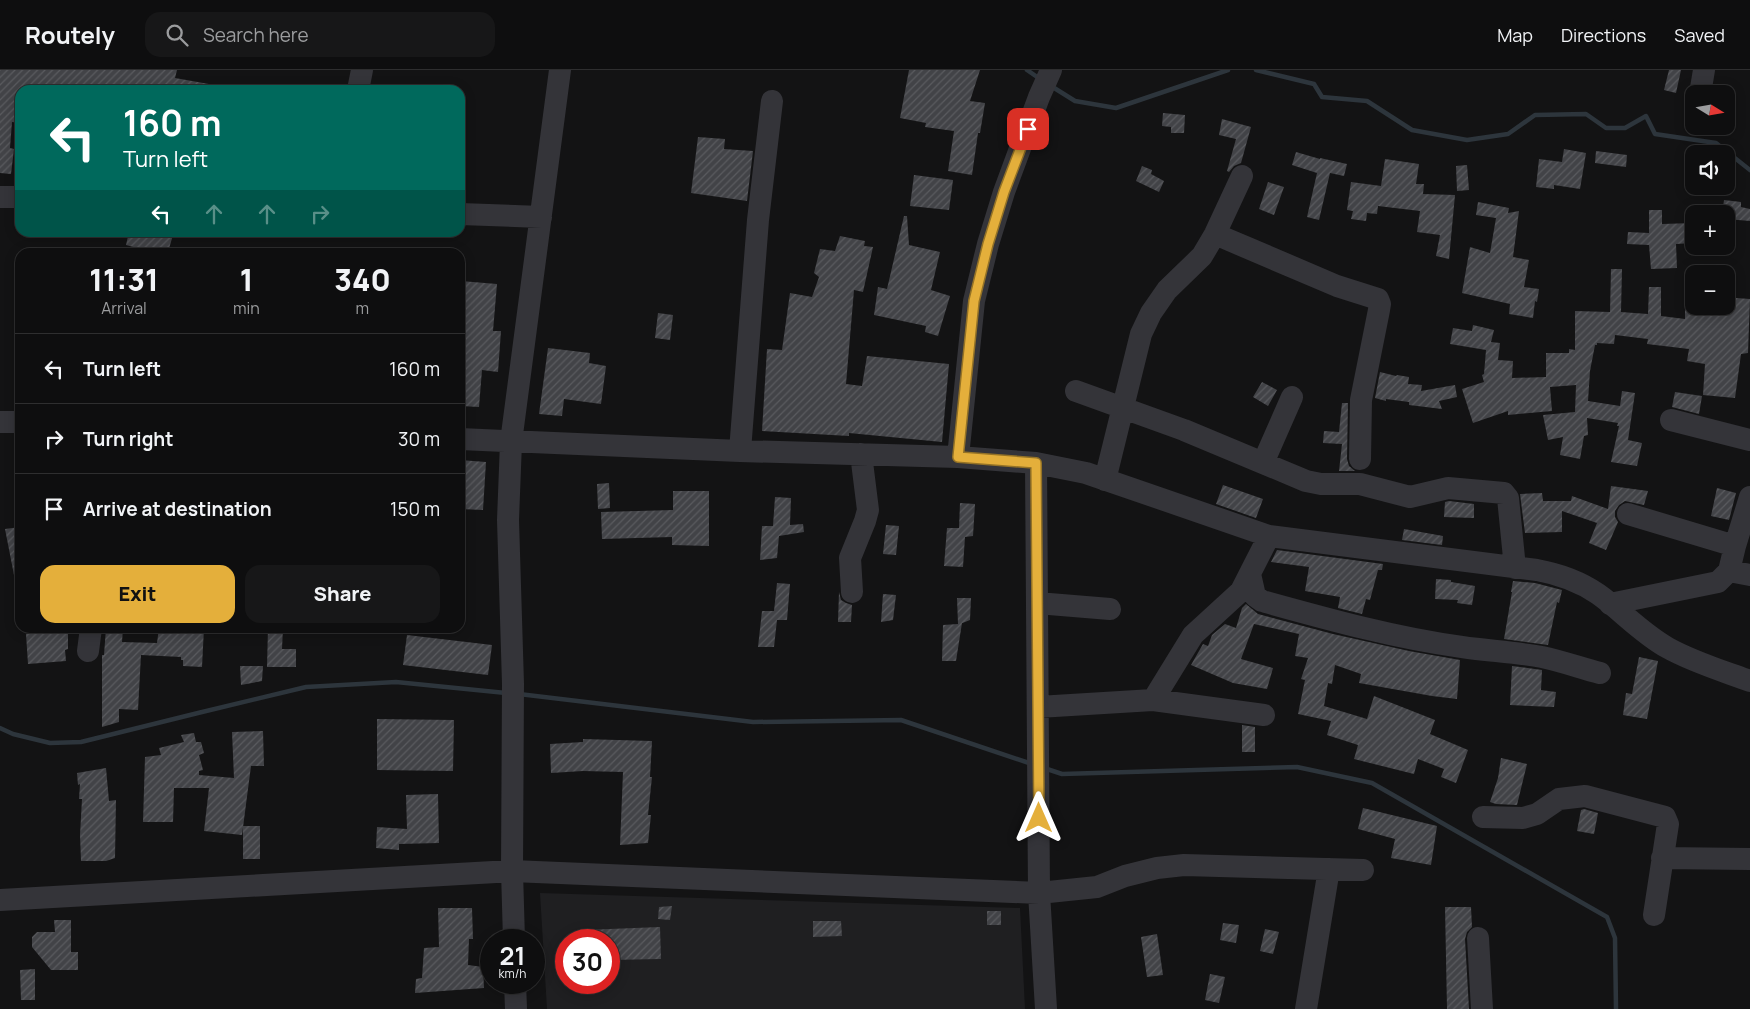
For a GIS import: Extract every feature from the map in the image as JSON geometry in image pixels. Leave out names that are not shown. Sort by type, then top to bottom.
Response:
[{"type":"street","points":[[359,85],[362,70]]},
{"type":"street","points":[[514,929],[512,871],[513,684],[508,520],[511,442],[560,70]]},
{"type":"street","points":[[958,457],[974,301],[988,244],[1004,192],[1051,70]]},
{"type":"street","points":[[1702,85],[1704,70]]},
{"type":"street","points":[[740,450],[758,220],[772,101]]},
{"type":"street","points":[[1105,480],[1141,334],[1151,314],[1167,290],[1196,263],[1214,234],[1242,176]]},
{"type":"street","points":[[0,197],[15,198]]},
{"type":"street","points":[[465,214],[541,217]]},
{"type":"street","points":[[1214,234],[1336,286],[1378,299],[1380,304],[1361,400],[1360,459]]},
{"type":"street","points":[[1076,391],[1184,430],[1306,481],[1321,484],[1360,484],[1410,497],[1448,488],[1504,493],[1508,498],[1515,568]]},
{"type":"street","points":[[1263,463],[1292,397]]},
{"type":"street","points":[[1671,420],[1750,440]]},
{"type":"street","points":[[0,422],[15,422]]},
{"type":"street","points":[[465,439],[958,457],[1036,463],[1086,473],[1268,536],[1557,574],[1577,582],[1598,594],[1637,627],[1668,648],[1691,659],[1750,681]]},
{"type":"street","points":[[852,592],[850,558],[868,515],[861,454]]},
{"type":"street","points":[[1036,463],[1040,893],[1046,1009]]},
{"type":"street","points":[[1610,604],[1712,585],[1739,573],[1734,546],[1750,497]]},
{"type":"street","points":[[1628,514],[1734,546]]},
{"type":"street","points":[[1153,700],[1193,635],[1241,591],[1268,536]]},
{"type":"street","points":[[1250,574],[1255,596],[1262,601],[1320,617],[1409,637],[1462,647],[1542,657],[1600,673]]},
{"type":"street","points":[[1038,603],[1110,609]]},
{"type":"street","points":[[88,651],[90,633]]},
{"type":"street","points":[[1038,707],[1153,700],[1264,715]]},
{"type":"street","points":[[1483,817],[1523,818],[1537,814],[1559,799],[1584,796],[1665,817],[1668,824],[1654,915]]},
{"type":"street","points":[[1662,858],[1750,859]]},
{"type":"street","points":[[0,900],[512,871],[1040,893],[1097,887],[1125,876],[1157,868],[1184,865],[1364,870]]},
{"type":"street","points":[[1306,1009],[1329,869]]},
{"type":"street","points":[[1478,938],[1482,1009]]},
{"type":"street","points":[[515,994],[516,1009]]},
{"type":"shaded area","points":[[540,893],[1020,908],[1025,1009],[547,1009],[545,929],[542,929]]},
{"type":"building","points":[[0,70],[177,70],[175,78],[209,84],[15,85],[15,122],[12,122],[10,148],[14,149],[11,174],[0,173]]},
{"type":"building","points":[[909,70],[980,70],[970,101],[985,103],[980,133],[978,133],[972,175],[948,171],[954,131],[925,127],[926,123],[900,118]]},
{"type":"building","points":[[1669,70],[1681,70],[1676,93],[1664,90]]},
{"type":"building","points":[[1163,113],[1185,115],[1184,133],[1171,133],[1171,127],[1162,126]]},
{"type":"building","points":[[1222,119],[1251,127],[1241,163],[1234,166],[1229,172],[1227,171],[1236,139],[1219,135]]},
{"type":"building","points":[[698,137],[725,139],[724,149],[753,151],[747,201],[691,193]]},
{"type":"building","points":[[1564,149],[1586,153],[1580,189],[1554,185],[1554,189],[1536,187],[1539,159],[1562,162]]},
{"type":"building","points":[[1596,151],[1627,155],[1626,167],[1595,163]]},
{"type":"building","points":[[1296,152],[1347,164],[1344,176],[1330,173],[1319,220],[1307,217],[1317,173],[1292,165]]},
{"type":"building","points":[[1385,159],[1419,164],[1416,184],[1424,184],[1423,194],[1455,195],[1449,259],[1436,256],[1440,235],[1417,232],[1420,211],[1378,206],[1377,214],[1367,213],[1366,221],[1351,219],[1353,211],[1347,210],[1351,182],[1381,186]]},
{"type":"building","points":[[1467,165],[1469,190],[1457,191],[1456,166]]},
{"type":"building","points":[[1142,166],[1152,170],[1151,174],[1164,181],[1159,192],[1136,181]]},
{"type":"building","points":[[914,175],[953,180],[949,210],[910,206]]},
{"type":"building","points":[[1268,182],[1284,187],[1274,215],[1259,209]]},
{"type":"building","points":[[1724,200],[1741,202],[1741,207],[1750,209],[1750,221],[1735,220],[1735,205],[1723,205]]},
{"type":"building","points":[[1478,202],[1509,208],[1508,213],[1519,211],[1513,257],[1529,260],[1524,287],[1539,289],[1533,318],[1509,314],[1510,304],[1462,293],[1470,247],[1490,253],[1496,218],[1476,215]]},
{"type":"building","points":[[1649,210],[1662,210],[1662,224],[1685,223],[1685,243],[1676,244],[1677,268],[1651,269],[1649,245],[1627,244],[1628,232],[1649,233]]},
{"type":"building","points":[[904,216],[907,216],[909,245],[940,252],[931,290],[950,296],[938,336],[925,332],[926,326],[874,315],[878,287],[887,289]]},
{"type":"building","points":[[840,236],[865,241],[864,246],[873,247],[863,292],[854,290],[846,384],[862,386],[867,356],[949,364],[942,442],[849,433],[849,436],[762,431],[767,349],[782,350],[790,293],[812,297],[819,277],[814,273],[820,249],[835,251]]},
{"type":"building","points":[[128,237],[172,237],[169,248],[137,248],[126,245]]},
{"type":"building","points":[[1611,269],[1622,269],[1621,312],[1648,314],[1649,287],[1661,287],[1661,316],[1685,319],[1685,315],[1735,315],[1736,298],[1750,299],[1748,353],[1741,354],[1735,398],[1703,395],[1705,364],[1687,361],[1689,349],[1647,344],[1648,339],[1615,335],[1614,344],[1597,343],[1595,345],[1590,371],[1588,401],[1620,406],[1622,391],[1635,393],[1628,440],[1642,443],[1637,466],[1611,462],[1619,426],[1617,426],[1618,423],[1587,418],[1588,435],[1584,436],[1580,459],[1560,455],[1563,437],[1548,440],[1543,415],[1575,412],[1576,385],[1550,387],[1552,411],[1508,415],[1508,411],[1473,423],[1462,389],[1484,382],[1482,375],[1484,374],[1486,350],[1450,344],[1453,328],[1472,331],[1473,325],[1494,330],[1491,342],[1500,343],[1498,360],[1513,361],[1512,378],[1546,377],[1546,353],[1569,353],[1569,349],[1575,350],[1575,311],[1610,312]]},
{"type":"building","points":[[465,281],[497,284],[493,331],[501,331],[498,372],[482,370],[479,407],[465,406]]},
{"type":"building","points":[[658,313],[673,315],[670,340],[655,338]]},
{"type":"building","points":[[548,348],[590,353],[589,363],[606,366],[601,404],[564,399],[562,416],[539,414]]},
{"type":"building","points":[[1380,372],[1409,377],[1408,384],[1422,385],[1421,391],[1455,385],[1457,397],[1439,401],[1442,409],[1409,405],[1409,402],[1386,399],[1386,401],[1375,398]]},
{"type":"building","points":[[1262,382],[1277,390],[1268,406],[1253,397]]},
{"type":"building","points":[[1675,392],[1702,396],[1699,414],[1672,407]]},
{"type":"building","points":[[1342,403],[1348,403],[1347,459],[1349,466],[1355,471],[1339,471],[1342,444],[1323,443],[1324,431],[1339,432]]},
{"type":"building","points":[[465,460],[486,462],[483,510],[465,509]]},
{"type":"building","points":[[609,483],[610,508],[598,509],[597,484]]},
{"type":"building","points":[[1223,485],[1263,499],[1256,518],[1216,504]]},
{"type":"building","points":[[1611,486],[1648,491],[1644,505],[1625,501],[1619,505],[1615,511],[1615,517],[1618,522],[1606,550],[1589,543],[1597,523],[1562,511],[1562,532],[1525,533],[1520,494],[1542,493],[1543,501],[1571,501],[1572,496],[1608,509]]},
{"type":"building","points":[[1717,488],[1736,493],[1729,520],[1711,516]]},
{"type":"building","points":[[673,491],[709,491],[709,546],[672,545],[672,537],[602,539],[601,512],[673,510]]},
{"type":"building","points":[[775,497],[791,498],[790,525],[803,524],[804,532],[779,536],[777,558],[760,560],[762,526],[773,526]]},
{"type":"building","points":[[1445,502],[1474,504],[1474,518],[1444,517]]},
{"type":"building","points":[[960,503],[975,504],[973,536],[965,537],[963,567],[944,566],[947,528],[959,528]]},
{"type":"building","points":[[886,525],[899,526],[896,555],[883,554]]},
{"type":"building","points":[[15,528],[15,575],[14,575],[5,529]]},
{"type":"building","points":[[1404,529],[1443,536],[1442,545],[1402,540]]},
{"type":"building","points":[[1277,550],[1383,564],[1382,570],[1378,570],[1370,600],[1366,599],[1362,614],[1338,608],[1340,597],[1305,591],[1309,567],[1271,562]]},
{"type":"building","points":[[1436,579],[1451,580],[1451,582],[1475,586],[1472,605],[1457,603],[1458,600],[1435,599]]},
{"type":"building","points":[[1513,581],[1535,583],[1562,590],[1559,603],[1557,602],[1548,645],[1504,639]]},
{"type":"building","points":[[777,583],[790,584],[787,620],[777,620],[774,647],[758,647],[762,611],[774,611]]},
{"type":"building","points":[[839,592],[841,600],[852,605],[851,622],[838,622]]},
{"type":"building","points":[[883,594],[896,595],[893,620],[881,622]]},
{"type":"building","points":[[957,598],[971,598],[970,620],[962,623],[956,661],[942,661],[943,625],[958,624]]},
{"type":"building","points":[[1246,604],[1258,614],[1333,634],[1460,660],[1457,699],[1359,683],[1361,674],[1335,665],[1332,684],[1328,683],[1324,706],[1367,719],[1374,696],[1435,720],[1430,734],[1468,750],[1456,783],[1441,777],[1444,769],[1418,759],[1414,774],[1354,759],[1358,745],[1327,735],[1331,721],[1298,714],[1305,680],[1301,679],[1308,658],[1295,656],[1299,634],[1254,624],[1241,659],[1273,668],[1267,689],[1233,683],[1191,665],[1203,644],[1208,646],[1212,635],[1225,624],[1236,628],[1242,608]]},
{"type":"building","points":[[68,633],[68,649],[65,650],[66,661],[28,664],[26,634]]},
{"type":"building","points":[[106,633],[123,633],[122,642],[157,643],[158,633],[204,633],[202,667],[183,666],[181,657],[141,655],[138,710],[119,709],[119,722],[102,727],[102,655],[104,655]]},
{"type":"building","points":[[268,633],[283,633],[282,649],[296,649],[296,667],[267,667]]},
{"type":"building","points":[[407,635],[492,645],[488,675],[403,665]]},
{"type":"building","points":[[1639,657],[1658,661],[1647,719],[1623,715],[1626,693],[1632,694]]},
{"type":"building","points":[[240,666],[263,666],[262,681],[241,685]]},
{"type":"building","points":[[1512,666],[1542,670],[1541,690],[1556,692],[1554,707],[1510,705]]},
{"type":"building","points":[[377,719],[454,720],[453,771],[377,770]]},
{"type":"building","points":[[1242,725],[1255,727],[1255,752],[1242,752]]},
{"type":"building","points":[[263,731],[264,766],[251,766],[242,835],[204,831],[209,788],[174,788],[173,822],[143,822],[145,757],[161,755],[159,748],[184,742],[181,735],[194,733],[196,742],[201,742],[204,753],[199,755],[203,770],[199,771],[199,775],[234,778],[232,732]]},
{"type":"building","points":[[583,739],[652,741],[650,777],[652,777],[648,815],[651,815],[648,843],[620,845],[623,772],[583,771],[551,773],[550,744],[583,742]]},
{"type":"building","points":[[1501,758],[1527,764],[1517,805],[1490,802],[1498,778]]},
{"type":"building","points":[[106,768],[109,801],[116,800],[115,858],[106,861],[81,861],[82,799],[79,799],[80,784],[78,785],[77,773]]},
{"type":"building","points":[[438,794],[439,843],[399,844],[399,850],[376,848],[377,827],[407,829],[406,795]]},
{"type":"building","points":[[1363,808],[1437,826],[1431,865],[1391,858],[1395,839],[1358,829]]},
{"type":"building","points":[[1584,809],[1598,813],[1594,834],[1577,831],[1581,810]]},
{"type":"building","points":[[243,826],[260,826],[260,859],[243,859]]},
{"type":"building","points":[[672,906],[670,920],[658,919],[659,907]]},
{"type":"building","points":[[1445,907],[1471,907],[1472,927],[1467,932],[1465,939],[1469,1009],[1447,1009]]},
{"type":"building","points":[[438,908],[472,908],[473,939],[469,939],[468,965],[480,967],[480,988],[415,993],[416,979],[422,978],[424,948],[439,947]]},
{"type":"building","points":[[987,911],[1001,911],[1001,925],[987,925]]},
{"type":"building","points":[[54,920],[71,920],[71,952],[78,952],[78,970],[51,970],[32,947],[32,937],[37,932],[55,932]]},
{"type":"building","points":[[813,921],[841,921],[842,936],[813,937]]},
{"type":"building","points":[[1223,923],[1239,925],[1236,943],[1220,940]]},
{"type":"building","points":[[660,927],[661,959],[620,960],[620,929],[609,929]]},
{"type":"building","points":[[1265,929],[1279,932],[1273,954],[1260,951]]},
{"type":"building","points":[[1157,934],[1163,975],[1147,977],[1141,937]]},
{"type":"building","points":[[35,969],[35,1000],[21,1000],[20,970]]},
{"type":"building","points":[[1210,974],[1225,977],[1219,1003],[1205,1000]]},
{"type":"waterway","points":[[1027,70],[1040,79]]},
{"type":"waterway","points":[[1051,86],[1075,101],[1116,108],[1228,70]]},
{"type":"waterway","points":[[1256,70],[1314,84],[1322,97],[1367,101],[1412,130],[1467,140],[1508,134],[1535,115],[1586,114],[1606,128],[1625,128],[1646,116],[1655,134],[1716,143],[1750,170]]},
{"type":"waterway","points":[[0,728],[13,734],[50,743],[81,742],[306,687],[396,682],[506,693]]},
{"type":"waterway","points":[[519,694],[753,722],[901,720],[1032,764]]},
{"type":"waterway","points":[[1044,768],[1062,774],[1297,767],[1372,783],[1607,917],[1615,938],[1616,1009]]},
{"type":"route","points":[[1028,129],[1004,192],[988,244],[974,301],[958,457],[1036,463],[1039,818]]}]
